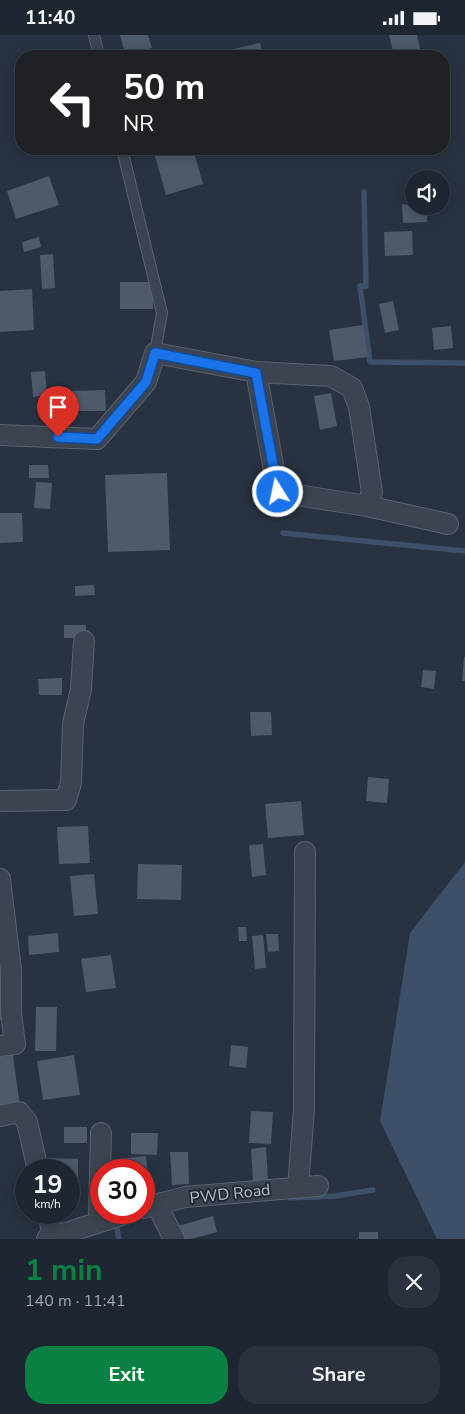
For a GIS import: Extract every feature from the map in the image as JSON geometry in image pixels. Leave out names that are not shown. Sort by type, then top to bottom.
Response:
[{"type":"street","points":[[0,435],[97,439],[146,382],[155,353],[256,373],[331,376],[352,388],[359,407],[372,492],[367,506]]},
{"type":"street","points":[[256,373],[278,492],[367,506],[448,524]]},
{"type":"street","points":[[0,801],[66,800],[71,783],[73,724],[81,689],[84,641]]},
{"type":"street","name":"PWD Road","points":[[155,1204],[185,1197],[308,1186],[304,1109],[304,852]]},
{"type":"street","points":[[0,879],[11,970],[11,1013],[15,1044],[0,1046]]},
{"type":"street","points":[[0,1117],[19,1112],[27,1122],[35,1159]]},
{"type":"street","points":[[101,1133],[101,1159]]},
{"type":"street","points":[[155,1208],[162,1215],[174,1239]]},
{"type":"street","points":[[49,1224],[50,1238],[90,1224]]},
{"type":"lane","points":[[94,35],[98,50]]},
{"type":"lane","points":[[123,155],[162,313],[155,353]]},
{"type":"water","points":[[465,862],[465,1239],[437,1239],[380,1121],[410,933]]},
{"type":"building","points":[[120,35],[148,35],[152,48],[124,50]]},
{"type":"building","points":[[389,35],[417,35],[420,49],[393,50]]},
{"type":"building","points":[[260,43],[262,50],[229,50]]},
{"type":"building","points":[[155,155],[195,155],[203,184],[166,195]]},
{"type":"building","points":[[49,176],[59,205],[16,219],[7,191]]},
{"type":"building","points":[[402,204],[405,204],[405,215],[427,215],[427,222],[403,223]]},
{"type":"building","points":[[412,231],[413,255],[385,256],[384,232]]},
{"type":"building","points":[[39,237],[41,247],[24,252],[22,242]]},
{"type":"building","points":[[53,254],[55,288],[42,289],[40,255]]},
{"type":"building","points":[[120,282],[153,282],[153,309],[120,309]]},
{"type":"building","points":[[32,289],[34,330],[0,332],[0,291]]},
{"type":"building","points":[[393,301],[399,330],[385,333],[379,304]]},
{"type":"building","points":[[363,325],[368,357],[334,361],[329,330]]},
{"type":"building","points":[[451,326],[453,348],[434,350],[432,328]]},
{"type":"building","points":[[45,371],[47,395],[33,397],[31,372]]},
{"type":"building","points":[[105,390],[106,411],[70,411],[70,391]]},
{"type":"building","points":[[331,393],[337,426],[320,430],[314,396]]},
{"type":"building","points":[[29,465],[48,465],[49,478],[29,478]]},
{"type":"building","points":[[167,473],[170,550],[108,552],[105,475]]},
{"type":"building","points":[[36,482],[52,483],[50,509],[34,508]]},
{"type":"building","points":[[0,513],[22,513],[23,542],[0,543]]},
{"type":"building","points":[[94,585],[95,595],[75,596],[75,586]]},
{"type":"building","points":[[64,625],[86,625],[86,638],[64,638]]},
{"type":"building","points":[[464,657],[465,681],[462,681]]},
{"type":"building","points":[[423,670],[436,671],[434,689],[421,687]]},
{"type":"building","points":[[62,678],[62,695],[39,695],[38,679]]},
{"type":"building","points":[[250,712],[271,712],[272,735],[251,736]]},
{"type":"building","points":[[368,777],[389,779],[387,803],[366,801]]},
{"type":"building","points":[[301,801],[304,835],[268,838],[265,804]]},
{"type":"building","points":[[88,826],[90,863],[59,864],[57,827]]},
{"type":"building","points":[[263,844],[266,875],[252,877],[249,845]]},
{"type":"building","points":[[138,864],[182,865],[181,900],[137,899]]},
{"type":"building","points":[[94,874],[98,914],[74,916],[70,876]]},
{"type":"building","points":[[238,927],[246,927],[247,941],[239,941]]},
{"type":"building","points":[[58,933],[59,952],[29,955],[28,936]]},
{"type":"building","points":[[266,934],[278,934],[279,951],[268,952]]},
{"type":"building","points":[[263,935],[266,968],[255,969],[252,936]]},
{"type":"building","points":[[111,955],[116,988],[86,992],[81,959]]},
{"type":"building","points":[[0,983],[6,983],[3,1021],[0,1020]]},
{"type":"building","points":[[36,1007],[57,1007],[56,1051],[35,1051]]},
{"type":"building","points":[[231,1045],[248,1047],[246,1068],[229,1066]]},
{"type":"building","points":[[12,1049],[20,1106],[0,1109],[0,1051]]},
{"type":"building","points":[[74,1055],[80,1095],[43,1100],[37,1061]]},
{"type":"building","points":[[251,1111],[273,1112],[271,1144],[249,1143]]},
{"type":"building","points":[[64,1127],[87,1127],[87,1143],[64,1143]]},
{"type":"building","points":[[131,1133],[158,1133],[157,1155],[131,1154]]},
{"type":"building","points":[[266,1147],[268,1180],[253,1181],[251,1149]]},
{"type":"building","points":[[170,1152],[188,1152],[189,1184],[172,1185]]},
{"type":"building","points":[[146,1156],[146,1159],[118,1159]]},
{"type":"building","points":[[45,1158],[78,1159],[45,1159]]},
{"type":"building","points":[[213,1216],[217,1232],[191,1239],[182,1239],[178,1226]]},
{"type":"building","points":[[359,1232],[378,1232],[378,1239],[359,1239]]},
{"type":"waterway","points":[[364,192],[366,286],[360,286],[370,362],[465,363]]},
{"type":"waterway","points":[[283,533],[465,551]]},
{"type":"waterway","points":[[290,1198],[335,1196],[373,1190]]},
{"type":"waterway","points":[[116,1224],[119,1239]]},
{"type":"route","points":[[58,437],[97,439],[146,382],[155,353],[256,373],[278,492]]}]
